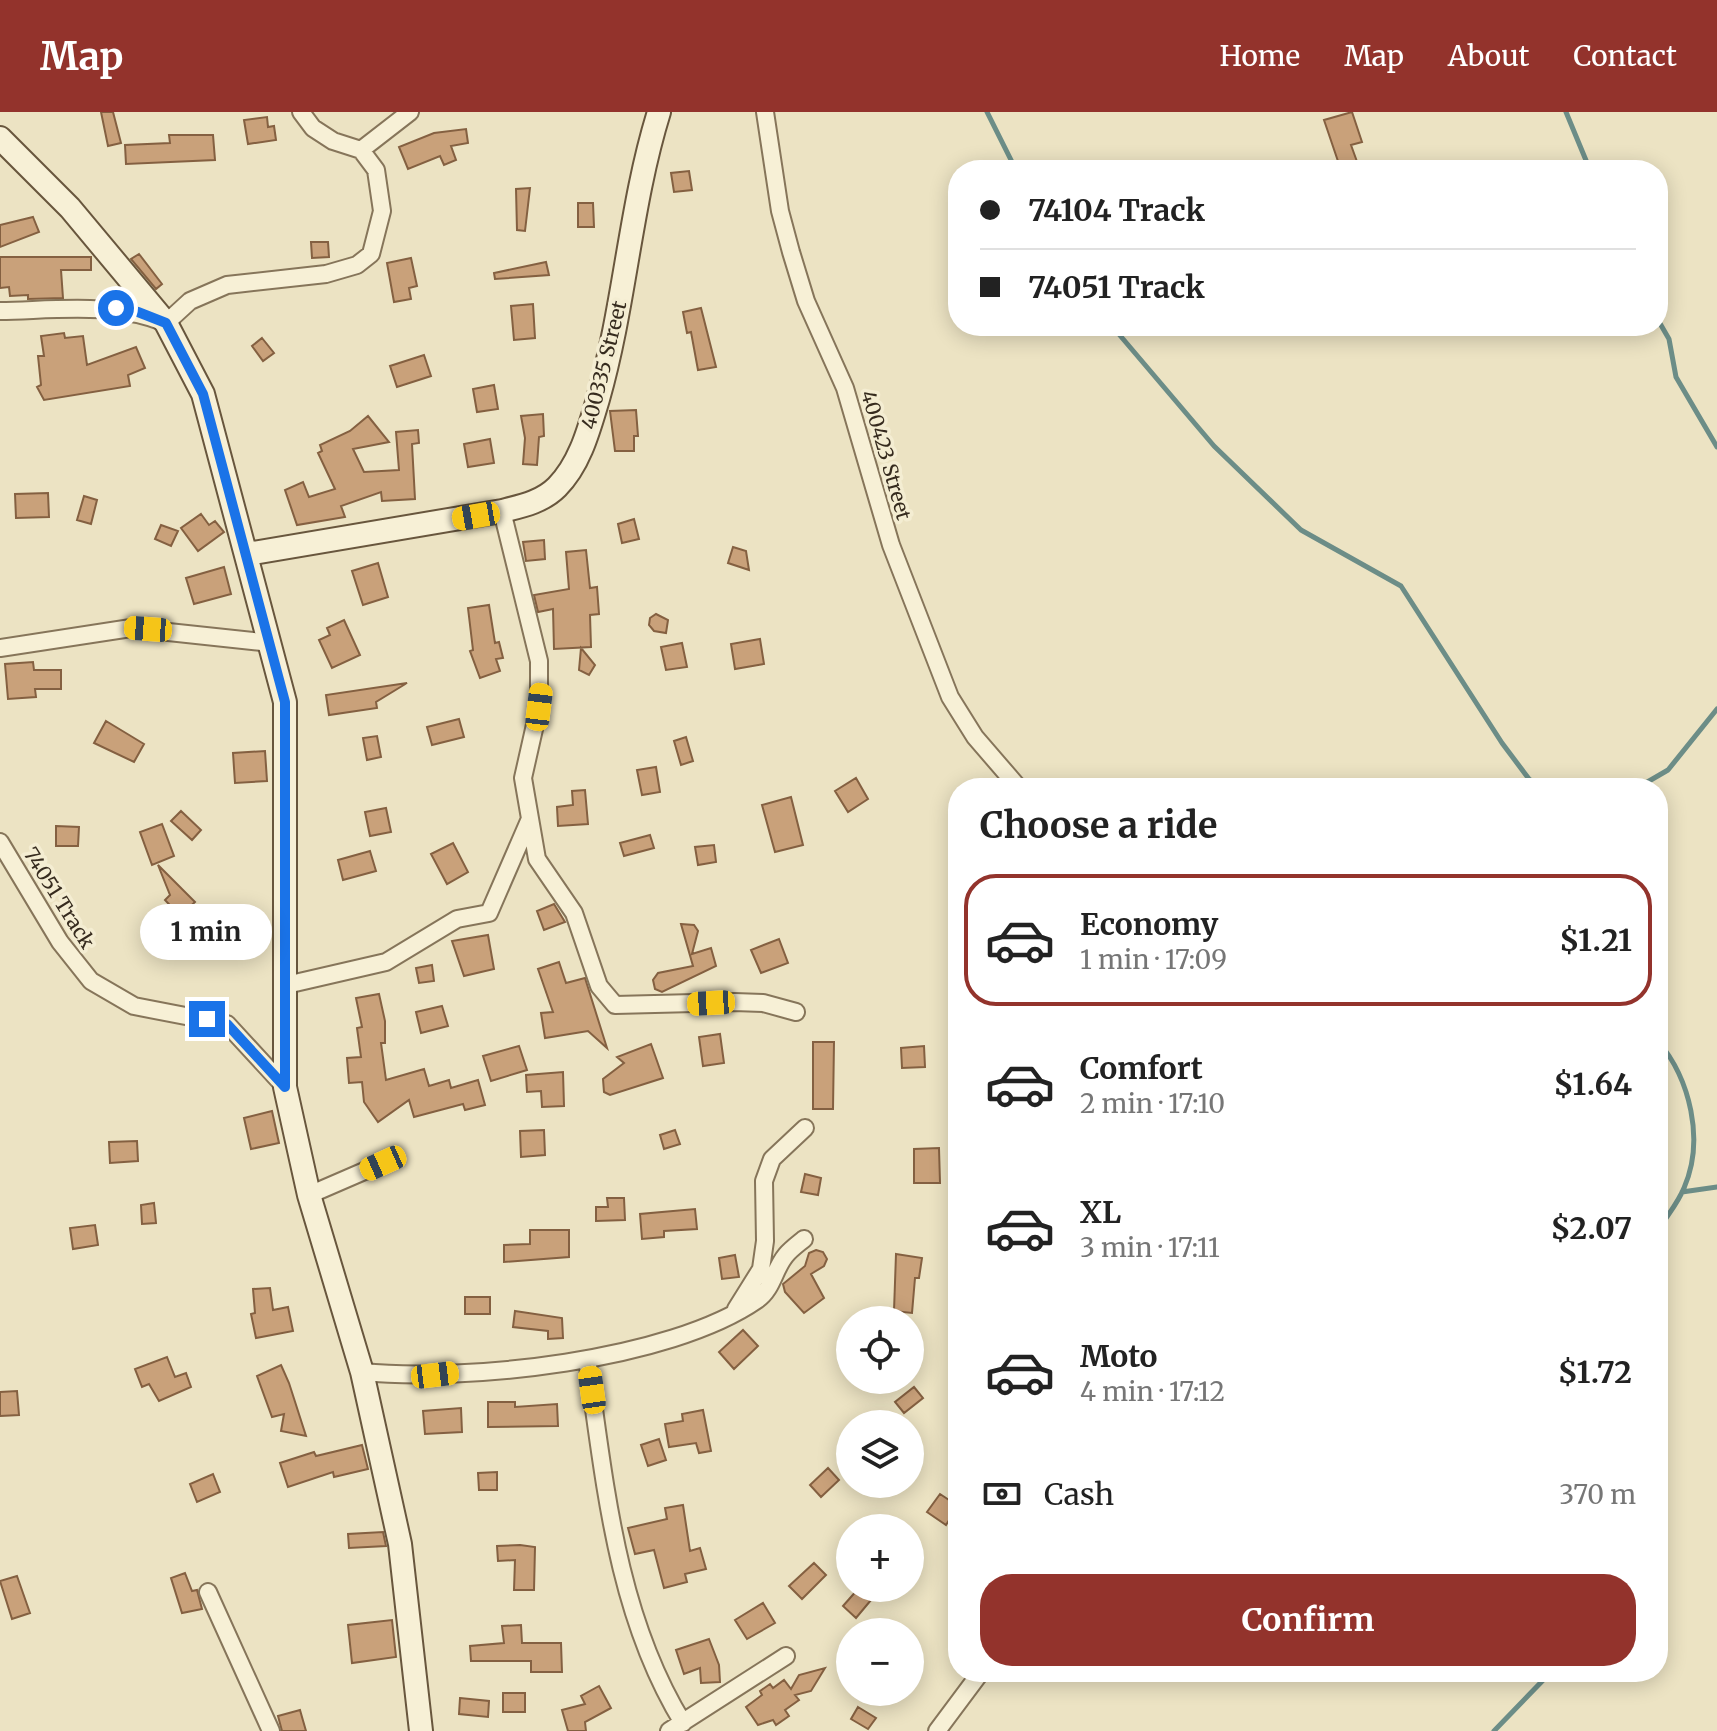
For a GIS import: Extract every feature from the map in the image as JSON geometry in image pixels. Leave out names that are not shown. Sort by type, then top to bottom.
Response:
[{"type":"street","points":[[166,323],[190,301],[227,285],[326,274],[357,265],[371,254],[382,211],[376,170],[361,150],[333,141],[313,128],[301,112]]},
{"type":"street","points":[[361,150],[410,112]]},
{"type":"street","name":"400335 Street","points":[[247,554],[502,511],[534,503],[555,490],[567,476],[588,433],[617,324],[659,112]]},
{"type":"street","name":"400423 Street","points":[[765,112],[780,211],[791,252],[806,301],[845,388],[891,545],[950,697],[975,737],[1010,778]]},
{"type":"street","points":[[0,138],[70,208],[166,323],[203,394],[271,643],[285,702],[287,797],[282,986],[285,1087],[309,1195],[362,1372],[400,1544],[421,1731]]},
{"type":"street","points":[[0,311],[116,308],[138,312],[166,323]]},
{"type":"street","points":[[502,511],[539,661],[539,707],[523,778],[529,821],[537,859],[574,913],[599,986],[615,1005],[763,1003],[796,1012]]},
{"type":"street","points":[[0,648],[131,628],[271,643]]},
{"type":"street","points":[[282,986],[386,962],[457,919],[489,913],[529,821]]},
{"type":"street","name":"74051 Track","points":[[0,842],[60,942],[91,981],[134,1006],[227,1024],[285,1087]]},
{"type":"street","points":[[734,1314],[761,1269],[765,1241],[764,1181],[772,1159],[805,1128]]},
{"type":"street","points":[[309,1195],[383,1163]]},
{"type":"street","points":[[362,1372],[435,1375],[587,1359],[696,1332],[760,1299],[771,1286],[784,1257],[804,1239]]},
{"type":"street","points":[[587,1359],[626,1588],[640,1637],[676,1727],[786,1656]]},
{"type":"street","points":[[208,1592],[271,1731]]},
{"type":"street","points":[[937,1731],[974,1682]]},
{"type":"building","points":[[101,112],[113,112],[121,143],[108,146]]},
{"type":"building","points":[[1352,112],[1362,142],[1351,145],[1356,160],[1338,160],[1324,120]]},
{"type":"building","points":[[267,117],[268,127],[274,126],[276,140],[248,144],[244,120]]},
{"type":"building","points":[[466,129],[468,143],[451,146],[456,160],[444,165],[440,156],[408,169],[399,147],[434,133]]},
{"type":"building","points":[[169,135],[213,135],[215,160],[126,164],[125,145],[170,143]]},
{"type":"building","points":[[689,171],[692,190],[674,192],[671,173]]},
{"type":"building","points":[[530,188],[525,231],[517,230],[516,189]]},
{"type":"building","points":[[578,203],[593,203],[594,227],[578,227]]},
{"type":"building","points":[[33,217],[39,232],[0,247],[0,225]]},
{"type":"building","points":[[311,242],[328,242],[329,257],[312,258]]},
{"type":"building","points":[[139,254],[162,284],[156,289],[131,259]]},
{"type":"building","points":[[0,257],[91,257],[91,270],[61,270],[63,298],[28,299],[28,295],[10,296],[9,287],[0,288]]},
{"type":"building","points":[[411,258],[417,286],[409,288],[411,299],[394,302],[387,263]]},
{"type":"building","points":[[546,262],[549,275],[495,279],[494,273]]},
{"type":"building","points":[[533,304],[535,338],[514,340],[511,306]]},
{"type":"building","points":[[701,308],[716,367],[698,370],[691,332],[687,333],[683,312]]},
{"type":"building","points":[[64,333],[65,338],[83,336],[87,365],[136,347],[145,368],[128,375],[130,386],[44,400],[37,387],[41,385],[38,356],[44,356],[41,336]]},
{"type":"building","points":[[262,338],[274,353],[263,361],[252,346]]},
{"type":"building","points":[[424,355],[431,376],[397,387],[390,366]]},
{"type":"building","points":[[494,385],[498,409],[477,412],[473,389]]},
{"type":"building","points":[[636,410],[638,436],[634,436],[634,451],[615,451],[610,411]]},
{"type":"building","points":[[543,414],[544,436],[539,437],[537,465],[523,464],[525,438],[521,416]]},
{"type":"building","points":[[368,416],[389,442],[353,449],[364,472],[399,470],[396,432],[418,430],[419,443],[412,444],[415,499],[382,501],[381,492],[341,506],[345,517],[297,525],[285,490],[303,482],[309,497],[335,489],[318,453],[322,451],[320,445],[350,431]]},
{"type":"building","points":[[490,439],[494,463],[468,467],[464,444]]},
{"type":"building","points":[[48,493],[49,517],[16,518],[15,494]]},
{"type":"building","points":[[84,496],[97,500],[91,524],[77,520]]},
{"type":"building","points":[[201,514],[209,525],[215,521],[224,532],[198,551],[181,528]]},
{"type":"building","points":[[634,519],[639,539],[622,543],[618,524]]},
{"type":"building","points":[[161,525],[178,531],[171,546],[155,539]]},
{"type":"building","points":[[544,540],[545,559],[526,561],[523,542]]},
{"type":"building","points":[[733,547],[746,551],[749,570],[728,563]]},
{"type":"building","points":[[586,550],[590,588],[597,587],[599,614],[590,615],[591,647],[554,649],[553,609],[538,612],[534,595],[569,589],[566,552]]},
{"type":"building","points":[[378,563],[388,597],[363,605],[352,571]]},
{"type":"building","points":[[224,567],[231,594],[194,604],[186,578]]},
{"type":"building","points":[[489,605],[495,643],[499,642],[503,658],[496,659],[500,671],[480,678],[470,651],[473,650],[468,608]]},
{"type":"building","points":[[656,614],[668,620],[666,633],[654,631],[649,625],[650,618]]},
{"type":"building","points":[[344,620],[360,655],[332,668],[319,640],[330,635],[327,628]]},
{"type":"building","points":[[760,639],[764,664],[735,669],[731,644]]},
{"type":"building","points":[[682,643],[687,667],[666,670],[661,647]]},
{"type":"building","points":[[581,648],[595,665],[589,675],[579,670]]},
{"type":"building","points":[[33,662],[34,670],[61,670],[61,689],[35,689],[36,697],[8,699],[5,664]]},
{"type":"building","points":[[407,683],[376,702],[377,708],[329,715],[326,695]]},
{"type":"building","points":[[459,719],[464,737],[432,745],[427,727]]},
{"type":"building","points":[[106,721],[144,744],[134,762],[94,743]]},
{"type":"building","points":[[377,736],[381,757],[367,760],[363,738]]},
{"type":"building","points":[[686,737],[693,761],[681,765],[674,741]]},
{"type":"building","points":[[265,751],[267,781],[235,783],[233,753]]},
{"type":"building","points":[[656,767],[660,792],[642,795],[637,770]]},
{"type":"building","points":[[856,778],[868,799],[848,812],[835,791]]},
{"type":"building","points":[[585,790],[588,824],[558,826],[557,807],[573,805],[572,791]]},
{"type":"building","points":[[791,797],[803,845],[775,852],[762,805]]},
{"type":"building","points":[[386,808],[391,832],[370,836],[365,812]]},
{"type":"building","points":[[181,811],[201,830],[192,840],[171,821]]},
{"type":"building","points":[[162,824],[174,856],[152,865],[140,832]]},
{"type":"building","points":[[56,826],[79,827],[78,846],[56,846]]},
{"type":"building","points":[[650,835],[654,848],[624,856],[620,843]]},
{"type":"building","points":[[453,843],[468,872],[447,884],[431,854]]},
{"type":"building","points":[[714,845],[716,862],[698,865],[695,847]]},
{"type":"building","points":[[370,851],[376,871],[343,880],[338,860]]},
{"type":"building","points":[[158,865],[195,902],[180,916],[165,900],[170,895]]},
{"type":"building","points":[[554,904],[565,922],[544,930],[537,911]]},
{"type":"building","points":[[681,924],[694,925],[698,931],[692,954],[711,948],[716,966],[662,992],[655,989],[653,980],[658,973],[693,966]]},
{"type":"building","points":[[257,927],[260,952],[237,955],[234,930]]},
{"type":"building","points":[[488,935],[494,969],[464,976],[452,941]]},
{"type":"building","points":[[779,939],[788,963],[761,973],[751,950]]},
{"type":"building","points":[[559,962],[566,983],[585,978],[607,1048],[588,1031],[545,1038],[541,1013],[553,1012],[538,969]]},
{"type":"building","points":[[432,965],[434,981],[419,983],[416,968]]},
{"type":"building","points":[[379,994],[385,1021],[385,1043],[381,1043],[386,1080],[424,1069],[429,1086],[449,1080],[451,1088],[478,1080],[485,1105],[465,1110],[463,1104],[414,1117],[409,1100],[378,1122],[364,1102],[362,1082],[349,1083],[347,1058],[361,1057],[357,1028],[362,1027],[356,998]]},
{"type":"building","points":[[442,1006],[448,1026],[421,1033],[416,1012]]},
{"type":"building","points":[[720,1034],[724,1063],[703,1066],[699,1037]]},
{"type":"building","points":[[813,1042],[834,1042],[833,1109],[813,1109]]},
{"type":"building","points":[[651,1044],[663,1078],[610,1095],[604,1092],[603,1079],[624,1063],[617,1057]]},
{"type":"building","points":[[519,1046],[527,1070],[491,1081],[483,1056]]},
{"type":"building","points":[[924,1046],[925,1067],[902,1068],[901,1048]]},
{"type":"building","points":[[563,1072],[564,1106],[542,1107],[541,1091],[527,1092],[526,1075]]},
{"type":"building","points":[[272,1111],[279,1143],[251,1149],[244,1118]]},
{"type":"building","points":[[544,1130],[545,1155],[521,1157],[520,1131]]},
{"type":"building","points":[[675,1130],[680,1144],[664,1149],[660,1135]]},
{"type":"building","points":[[137,1141],[138,1161],[110,1163],[109,1142]]},
{"type":"building","points":[[939,1148],[940,1183],[914,1183],[914,1149]]},
{"type":"building","points":[[805,1174],[821,1178],[818,1195],[801,1192]]},
{"type":"building","points":[[607,1198],[624,1198],[625,1220],[596,1221],[596,1207],[608,1207]]},
{"type":"building","points":[[154,1203],[156,1223],[142,1224],[141,1205]]},
{"type":"building","points":[[695,1209],[697,1229],[664,1231],[664,1237],[642,1239],[640,1214]]},
{"type":"building","points":[[95,1225],[98,1245],[73,1249],[70,1228]]},
{"type":"building","points":[[530,1230],[569,1230],[569,1257],[504,1262],[504,1245],[530,1244]]},
{"type":"building","points":[[816,1250],[823,1252],[827,1259],[824,1266],[811,1274],[824,1298],[804,1313],[785,1292],[783,1284],[805,1266],[809,1253]]},
{"type":"building","points":[[896,1254],[922,1258],[919,1278],[915,1278],[913,1306],[894,1306]]},
{"type":"building","points":[[735,1255],[739,1277],[722,1279],[719,1258]]},
{"type":"building","points":[[270,1288],[273,1310],[288,1307],[293,1331],[256,1338],[251,1314],[255,1313],[253,1289]]},
{"type":"building","points":[[465,1297],[490,1297],[490,1314],[465,1314]]},
{"type":"building","points":[[515,1311],[562,1318],[563,1338],[548,1339],[548,1331],[513,1327]]},
{"type":"building","points":[[743,1330],[758,1346],[734,1369],[719,1352]]},
{"type":"building","points":[[167,1357],[175,1377],[186,1373],[191,1387],[159,1401],[149,1384],[142,1387],[135,1369]]},
{"type":"building","points":[[281,1365],[306,1436],[281,1431],[284,1414],[272,1417],[257,1376]]},
{"type":"building","points":[[17,1391],[19,1415],[0,1416],[0,1392]]},
{"type":"building","points":[[905,1394],[920,1394],[923,1398],[908,1410],[902,1410],[895,1402]]},
{"type":"building","points":[[488,1402],[515,1402],[515,1407],[557,1404],[558,1426],[488,1427]]},
{"type":"building","points":[[461,1408],[462,1432],[425,1434],[423,1411]]},
{"type":"building","points":[[703,1410],[711,1451],[699,1453],[696,1443],[669,1447],[665,1424],[683,1421],[682,1414]]},
{"type":"building","points":[[659,1439],[666,1460],[648,1466],[641,1445]]},
{"type":"building","points":[[362,1445],[368,1469],[334,1477],[333,1472],[288,1487],[280,1463],[314,1452],[316,1456]]},
{"type":"building","points":[[828,1468],[836,1477],[836,1483],[821,1497],[810,1485]]},
{"type":"building","points":[[497,1472],[497,1490],[479,1490],[478,1473]]},
{"type":"building","points":[[213,1474],[220,1492],[197,1502],[190,1484]]},
{"type":"building","points":[[940,1494],[948,1499],[946,1525],[927,1512]]},
{"type":"building","points":[[683,1505],[690,1551],[700,1548],[706,1569],[685,1574],[687,1582],[664,1588],[654,1550],[635,1554],[628,1528],[667,1519],[665,1508]]},
{"type":"building","points":[[383,1532],[386,1546],[349,1548],[348,1534]]},
{"type":"building","points":[[497,1546],[535,1547],[534,1590],[514,1590],[515,1560],[498,1561]]},
{"type":"building","points":[[814,1563],[826,1575],[802,1599],[789,1586]]},
{"type":"building","points":[[185,1573],[192,1591],[197,1590],[202,1609],[182,1613],[171,1578]]},
{"type":"building","points":[[17,1576],[30,1613],[12,1619],[0,1581]]},
{"type":"building","points":[[847,1602],[869,1602],[856,1618],[843,1606]]},
{"type":"building","points":[[763,1603],[775,1623],[747,1639],[735,1620]]},
{"type":"building","points":[[392,1620],[396,1657],[352,1663],[348,1625]]},
{"type":"building","points":[[521,1625],[522,1643],[561,1643],[562,1672],[531,1672],[531,1661],[471,1661],[470,1646],[504,1643],[502,1626]]},
{"type":"building","points":[[709,1639],[719,1665],[720,1682],[701,1683],[700,1668],[684,1674],[676,1650]]},
{"type":"building","points":[[825,1668],[811,1691],[795,1695],[799,1700],[785,1710],[789,1716],[776,1725],[773,1720],[758,1725],[746,1707],[762,1695],[760,1691],[770,1684],[773,1688],[784,1680],[791,1689],[799,1675]]},
{"type":"building","points":[[599,1686],[611,1708],[585,1722],[586,1731],[568,1731],[562,1710],[585,1704],[581,1696]]},
{"type":"building","points":[[503,1693],[525,1693],[525,1712],[503,1712]]},
{"type":"building","points":[[460,1698],[489,1701],[488,1717],[459,1714]]},
{"type":"building","points":[[858,1707],[876,1718],[868,1729],[851,1719]]},
{"type":"building","points":[[300,1710],[306,1731],[282,1731],[278,1716]]},
{"type":"waterway","points":[[987,112],[1011,160]]},
{"type":"waterway","points":[[1566,112],[1586,160]]},
{"type":"waterway","points":[[1120,336],[1214,446],[1301,530],[1401,586],[1502,743],[1528,778]]},
{"type":"waterway","points":[[1667,336],[1676,377],[1717,447]]},
{"type":"waterway","points":[[1654,778],[1668,770],[1717,709]]},
{"type":"waterway","points":[[1668,1055],[1686,1092],[1693,1130],[1690,1169],[1679,1199],[1668,1216]]},
{"type":"waterway","points":[[1682,1192],[1717,1187]]},
{"type":"waterway","points":[[1494,1731],[1541,1682]]},
{"type":"route","points":[[116,308],[138,312],[166,323],[203,394],[285,702],[287,797],[282,986],[285,1087],[271,1076],[243,1039],[227,1024],[207,1019]]}]
